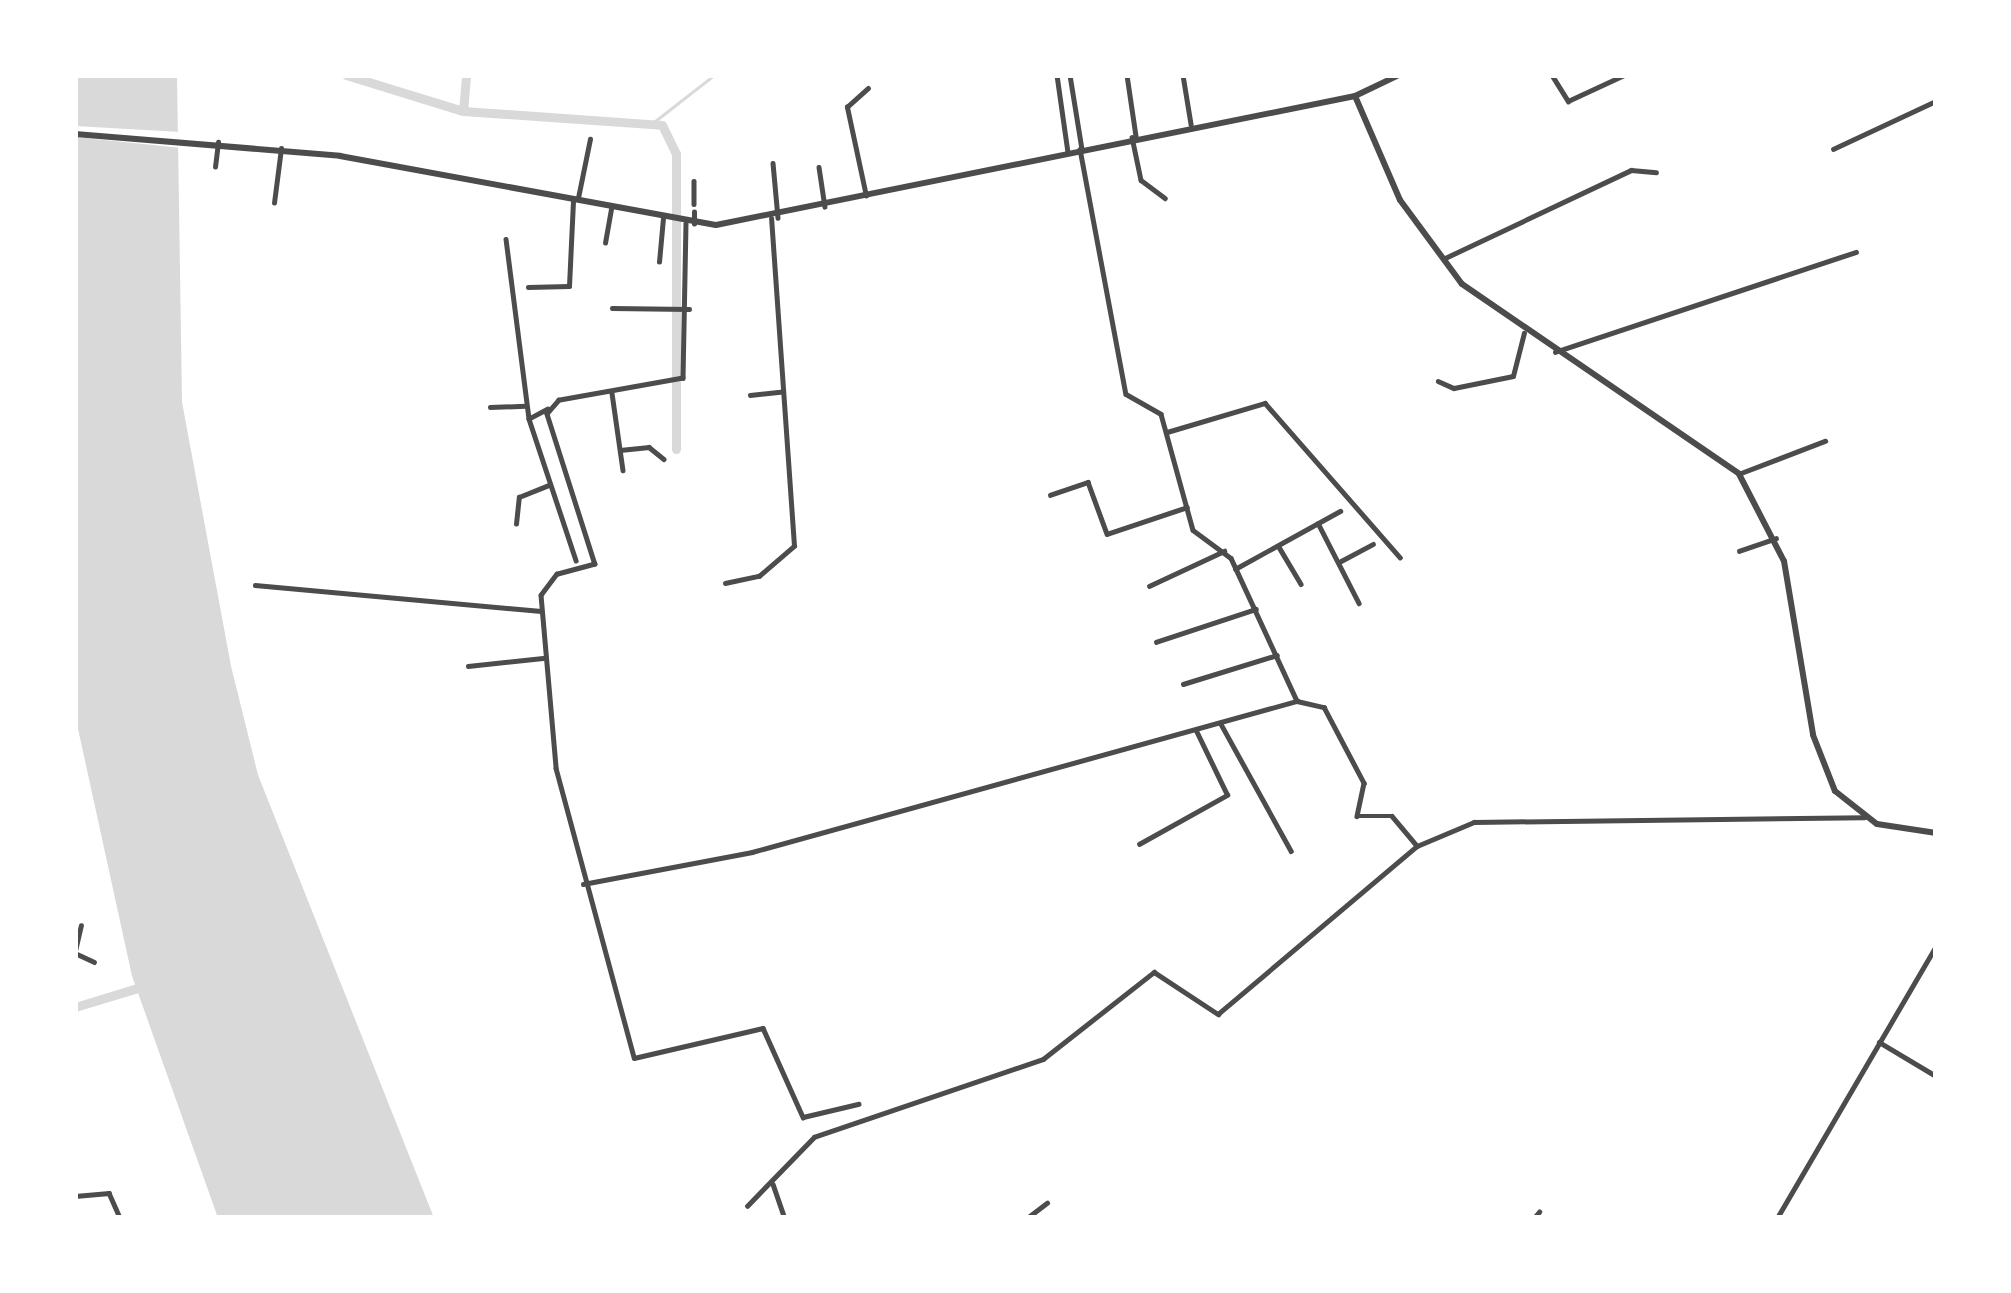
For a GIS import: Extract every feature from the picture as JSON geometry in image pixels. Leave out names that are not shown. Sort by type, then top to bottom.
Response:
[{"type":"street","points":[[1057,75],[1068,152]]},
{"type":"street","points":[[1070,75],[1124,388],[1158,410],[1197,535],[1224,551],[1235,568],[1297,701]]},
{"type":"street","points":[[1127,75],[1141,180],[1165,198]]},
{"type":"street","points":[[1183,75],[1191,124]]},
{"type":"street","points":[[75,134],[280,148],[690,223],[774,219],[1191,124],[1354,96],[1381,79],[1400,75]]},
{"type":"street","points":[[1552,75],[1568,100],[1619,76]]},
{"type":"street","points":[[866,197],[847,106],[868,88]]},
{"type":"street","points":[[1354,96],[1400,200],[1442,260],[1524,333],[1739,474],[1776,538],[1820,758],[1864,817]]},
{"type":"street","points":[[1833,149],[1936,101]]},
{"type":"street","points":[[528,287],[568,286],[575,201],[590,140]]},
{"type":"street","points":[[215,166],[218,142]]},
{"type":"street","points":[[274,203],[280,148]]},
{"type":"street","points":[[725,583],[793,553],[781,392],[773,163]]},
{"type":"street","points":[[819,167],[825,207]]},
{"type":"street","points":[[1442,260],[1631,170],[1656,172]]},
{"type":"street","points":[[529,419],[548,409],[682,378],[694,181]]},
{"type":"street","points":[[605,243],[610,208]]},
{"type":"street","points":[[659,262],[663,218]]},
{"type":"street","points":[[506,239],[525,406],[576,560]]},
{"type":"street","points":[[1555,352],[1856,252]]},
{"type":"street","points":[[613,308],[689,309]]},
{"type":"street","points":[[1438,381],[1454,388],[1513,376],[1524,333]]},
{"type":"street","points":[[749,395],[781,392]]},
{"type":"street","points":[[612,393],[622,470]]},
{"type":"street","points":[[1167,433],[1265,403],[1400,557]]},
{"type":"street","points":[[490,407],[525,406]]},
{"type":"street","points":[[548,409],[596,565],[549,579],[543,588],[543,658],[582,884],[637,1060],[763,1028],[803,1117],[858,1104]]},
{"type":"street","points":[[1739,474],[1825,441]]},
{"type":"street","points":[[620,450],[649,447],[664,459]]},
{"type":"street","points":[[1050,495],[1088,482],[1107,534],[1186,507]]},
{"type":"street","points":[[516,524],[519,497],[549,485]]},
{"type":"street","points":[[1235,568],[1340,511]]},
{"type":"street","points":[[1318,523],[1359,603]]},
{"type":"street","points":[[1739,551],[1776,538]]},
{"type":"street","points":[[1339,562],[1372,544]]},
{"type":"street","points":[[1278,545],[1301,584]]},
{"type":"street","points":[[1149,586],[1224,551]]},
{"type":"street","points":[[255,585],[541,611]]},
{"type":"street","points":[[1156,642],[1256,610]]},
{"type":"street","points":[[1183,684],[1277,655]]},
{"type":"street","points":[[468,666],[543,658]]},
{"type":"street","points":[[582,884],[752,852],[937,792],[1196,731],[1297,701],[1318,701],[1354,764],[1358,816],[1392,816],[1417,846]]},
{"type":"street","points":[[1221,724],[1291,851]]},
{"type":"street","points":[[1139,844],[1227,795],[1196,731]]},
{"type":"street","points":[[747,1206],[814,1137],[1042,1059],[1154,971],[1218,1014],[1417,846],[1482,820],[1826,826],[1864,817],[1936,833]]},
{"type":"street","points":[[80,926],[75,952],[94,962]]},
{"type":"street","points":[[1778,1218],[1936,946]]},
{"type":"street","points":[[1879,1042],[1936,1076]]},
{"type":"street","points":[[772,1184],[785,1218]]},
{"type":"street","points":[[75,1196],[110,1193],[120,1218]]},
{"type":"street","points":[[1027,1218],[1047,1203]]},
{"type":"shaded area","points":[[75,75],[177,75],[182,402],[231,666],[258,775],[434,1218],[218,1218],[132,976],[75,715]]},
{"type":"pier","points":[[75,126],[181,132],[182,148],[75,137]]},
{"type":"waterway","points":[[346,75],[463,111],[662,125],[676,154],[676,449]]},
{"type":"waterway","points":[[463,111],[466,75]]},
{"type":"waterway","points":[[655,121],[714,75]]},
{"type":"waterway","points":[[75,1007],[144,986]]}]
